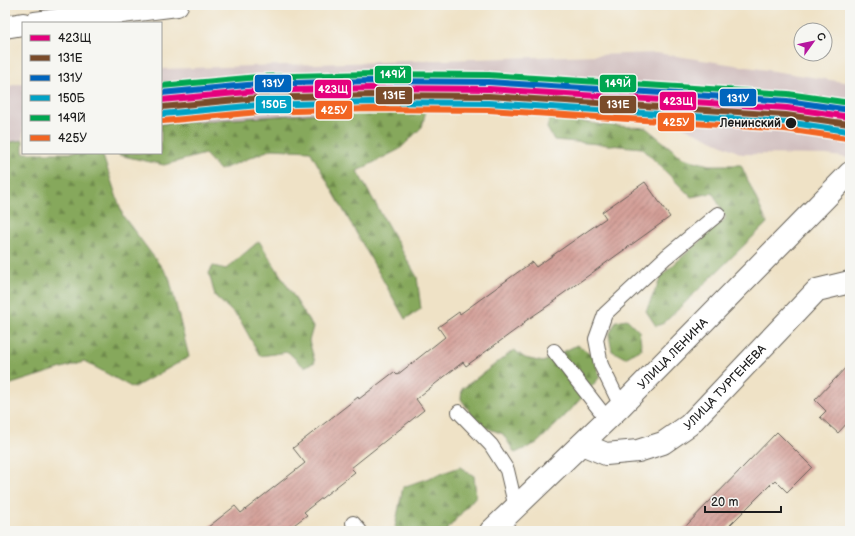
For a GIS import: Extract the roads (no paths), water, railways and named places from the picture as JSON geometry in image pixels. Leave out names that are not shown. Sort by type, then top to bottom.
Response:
[{"type":"street","points":[[43,22],[177,5]]},
{"type":"street","points":[[5,27],[22,24]]},
{"type":"street","name":"УЛИЦА ЛЕНИНА","points":[[491,531],[582,444],[850,173]]},
{"type":"street","name":"УЛИЦА ТУРГЕНЕВА","points":[[582,444],[606,454],[638,451],[663,443],[688,425],[817,290],[850,282]]},
{"type":"lane","points":[[614,412],[601,365],[596,339],[605,314],[666,257],[718,214]]},
{"type":"lane","points":[[554,351],[614,412]]},
{"type":"lane","points":[[459,412],[491,446],[507,470],[516,508]]},
{"type":"place","name":"Ленинский","points":[[791,123]]}]
